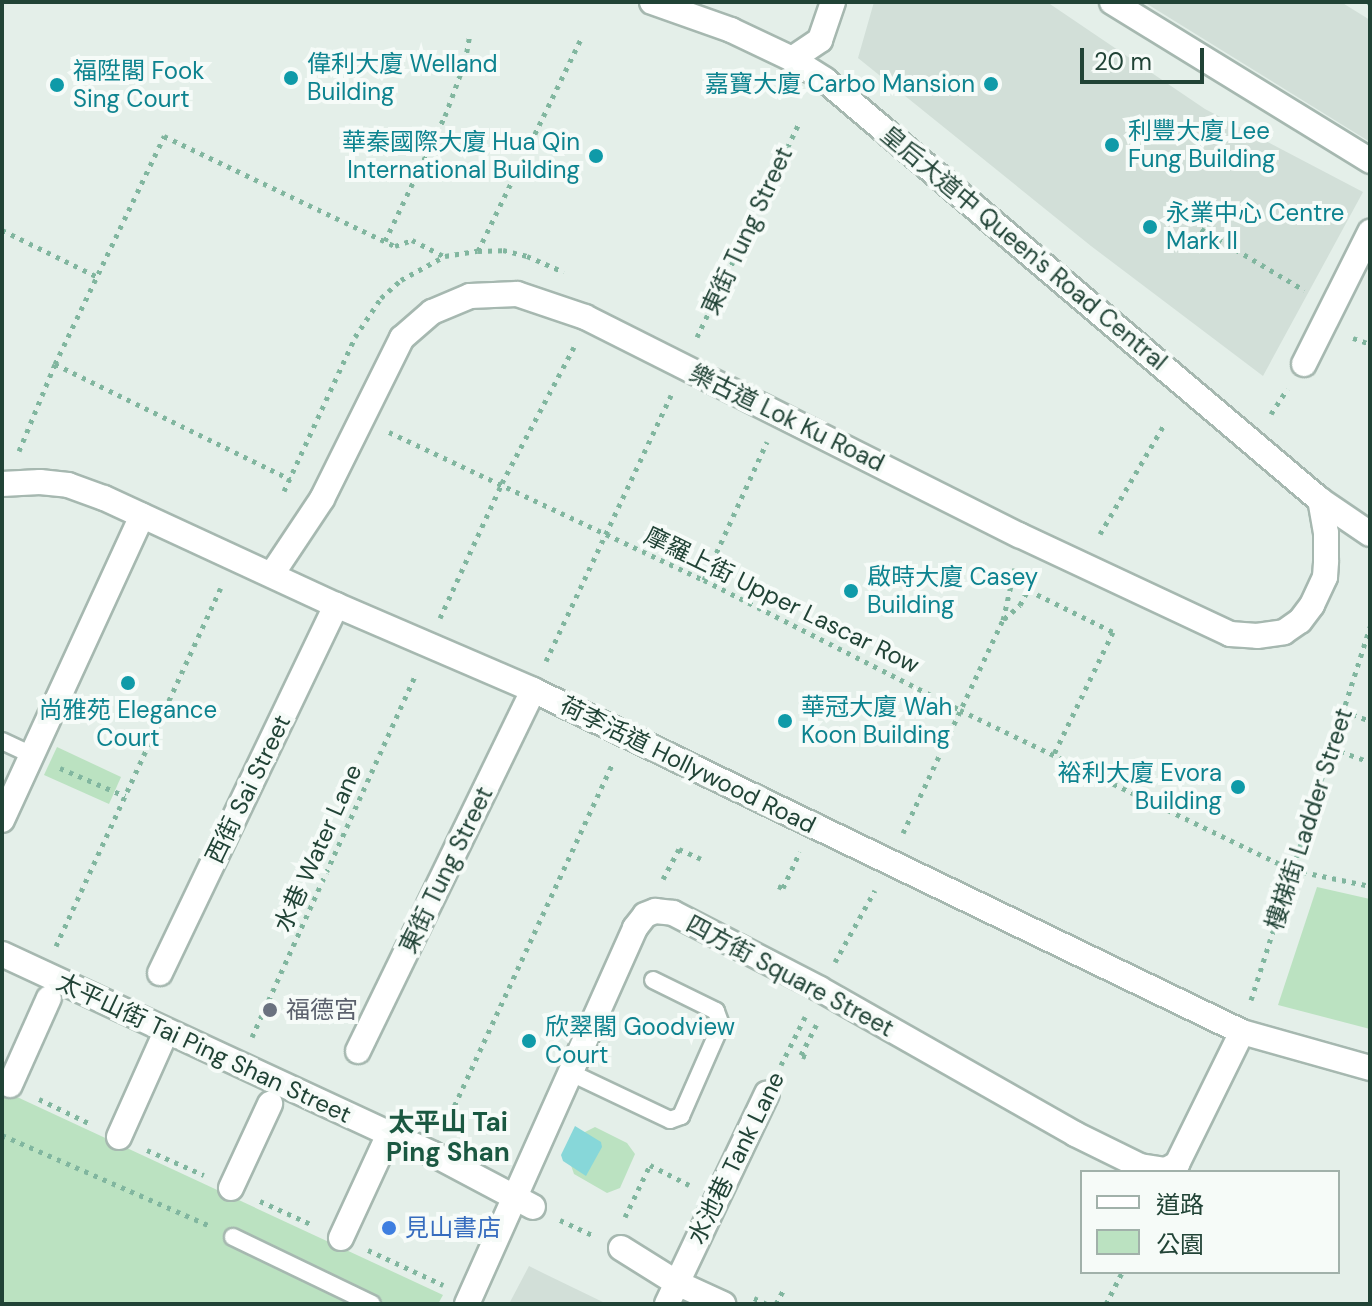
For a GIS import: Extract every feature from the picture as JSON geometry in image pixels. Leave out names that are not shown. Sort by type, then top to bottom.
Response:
[{"type":"street","name":"皇后大道中 Queen's Road Central","points":[[652,2],[731,30],[792,59],[834,87],[1320,500],[1370,534]]},
{"type":"street","points":[[792,59],[820,40],[833,2]]},
{"type":"street","points":[[1112,2],[1370,161]]},
{"type":"street","points":[[1304,364],[1370,232]]},
{"type":"street","name":"樂古道 Lok Ku Road","points":[[272,574],[322,499],[402,338],[432,312],[470,296],[517,294],[585,317],[1019,535],[1230,634],[1257,636],[1284,632],[1300,621],[1312,605],[1325,577],[1326,533],[1320,500]]},
{"type":"street","name":"荷李活道 Hollywood Road","points":[[2,484],[40,482],[68,485],[336,605],[537,681],[1245,1021],[1370,1068]]},
{"type":"street","points":[[2,820],[42,760],[142,516]]},
{"type":"street","name":"西街 Sai Street","points":[[160,973],[336,605]]},
{"type":"street","name":"東街 Tung Street","points":[[358,1051],[537,681]]},
{"type":"street","name":"四方街 Square Street","points":[[467,1304],[523,1201],[569,1072],[635,928],[645,915],[655,911],[673,913],[831,995],[1075,1134],[1140,1166],[1166,1170],[1177,1164],[1245,1021]]},
{"type":"street","name":"太平山街 Tai Ping Shan Street","points":[[2,954],[389,1134],[523,1201]]},
{"type":"street","points":[[10,1085],[49,998]]},
{"type":"street","points":[[109,1132],[166,1032]]},
{"type":"street","name":"水池巷 Tank Lane","points":[[672,1293],[767,1093]]},
{"type":"street","points":[[231,1188],[270,1104]]},
{"type":"street","points":[[350,1242],[389,1134]]},
{"type":"street","points":[[621,1248],[672,1293],[723,1304]]},
{"type":"lane","points":[[2,741],[42,760]]},
{"type":"lane","points":[[569,1072],[670,1120],[681,1116],[721,1025],[716,1011],[653,980]]},
{"type":"lane","points":[[233,1237],[372,1304]]},
{"type":"path","points":[[385,241],[445,116],[465,62],[470,35]]},
{"type":"path","points":[[478,251],[581,39]]},
{"type":"path","name":"東街 Tung Street","points":[[697,337],[798,125]]},
{"type":"path","points":[[15,459],[33,423],[32,415],[55,364],[164,136],[395,246],[412,240],[445,256]]},
{"type":"path","points":[[1201,229],[1333,306]]},
{"type":"path","points":[[2,230],[96,276]]},
{"type":"path","points":[[437,626],[502,483],[576,343],[589,350]]},
{"type":"path","points":[[55,364],[290,479]]},
{"type":"path","points":[[658,386],[686,400]]},
{"type":"path","points":[[537,681],[672,394]]},
{"type":"path","name":"摩羅上街 Upper Lascar Row","points":[[388,421],[383,429],[704,580],[960,710],[1293,870],[1370,886]]},
{"type":"path","points":[[1100,534],[1164,425]]},
{"type":"path","points":[[754,433],[782,447]]},
{"type":"path","points":[[704,580],[768,440]]},
{"type":"path","points":[[903,833],[1003,620],[1016,559]]},
{"type":"path","points":[[1003,620],[1020,605],[1028,590],[1113,632],[1054,754]]},
{"type":"path","points":[[50,958],[217,596]]},
{"type":"path","name":"樓梯街 Ladder Street","points":[[1245,1021],[1370,627]]},
{"type":"path","name":"水巷 Water Lane","points":[[247,1049],[421,662]]},
{"type":"path","points":[[1343,711],[1370,721]]},
{"type":"path","points":[[1331,748],[1370,762]]},
{"type":"path","points":[[449,1117],[617,754]]},
{"type":"path","points":[[42,760],[125,796]]},
{"type":"path","points":[[659,886],[679,849],[701,859]]},
{"type":"path","points":[[778,886],[783,888],[798,857]]},
{"type":"path","points":[[829,973],[873,894]]},
{"type":"path","name":"水池巷 Tank Lane","points":[[767,1093],[807,1013]]},
{"type":"path","points":[[806,1057],[801,1055],[818,1020]]},
{"type":"path","points":[[10,1085],[109,1132]]},
{"type":"path","points":[[2,1135],[233,1237]]},
{"type":"path","points":[[627,1213],[650,1165],[692,1187]]},
{"type":"path","points":[[172,1209],[175,1201]]},
{"type":"path","points":[[523,1201],[621,1248]]},
{"type":"path","points":[[350,1242],[435,1282]]},
{"type":"path","points":[[1106,1304],[1121,1274]]},
{"type":"path","points":[[776,1304],[785,1287]]},
{"type":"shaded area","points":[[874,2],[1047,2],[1205,109],[1363,192],[1263,376],[1091,246],[858,58]]},
{"type":"shaded area","points":[[1144,2],[1341,2],[1370,20],[1370,142]]},
{"type":"shaded area","points":[[529,1266],[545,1274],[607,1304],[509,1304]]},
{"type":"green space","points":[[57,747],[121,777],[109,804],[44,775]]},
{"type":"green space","points":[[1317,887],[1370,899],[1370,1029],[1278,1005]]},
{"type":"green space","points":[[2,1090],[443,1295],[438,1304],[2,1304]]},
{"type":"green space","points":[[595,1127],[627,1143],[635,1154],[620,1188],[607,1193],[574,1174],[566,1151],[573,1138]]},
{"type":"water","points":[[575,1126],[601,1142],[602,1147],[586,1176],[563,1161],[561,1155]]},
{"type":"place","name":"偉利大廈 Welland Building","points":[[291,78]]},
{"type":"place","name":"嘉寶大廈 Carbo Mansion","points":[[991,84]]},
{"type":"place","name":"福陞閣 Fook Sing Court","points":[[57,85]]},
{"type":"place","name":"利豐大廈 Lee Fung Building","points":[[1112,145]]},
{"type":"place","name":"華秦國際大廈 Hua Qin International Building","points":[[596,156]]},
{"type":"place","name":"永業中心 Centre Mark II","points":[[1150,227]]},
{"type":"place","name":"啟時大廈 Casey Building","points":[[851,591]]},
{"type":"place","name":"尚雅苑 Elegance Court","points":[[128,683]]},
{"type":"place","name":"華冠大廈 Wah Koon Building","points":[[785,721]]},
{"type":"place","name":"裕利大廈 Evora Building","points":[[1238,787]]},
{"type":"place","name":"福德宮","points":[[270,1010]]},
{"type":"place","name":"欣翠閣 Goodview Court","points":[[529,1041]]},
{"type":"place","name":"見山書店","points":[[389,1228]]},
{"type":"district","name":"太平山 Tai Ping Shan","points":[[448,1138]]}]
